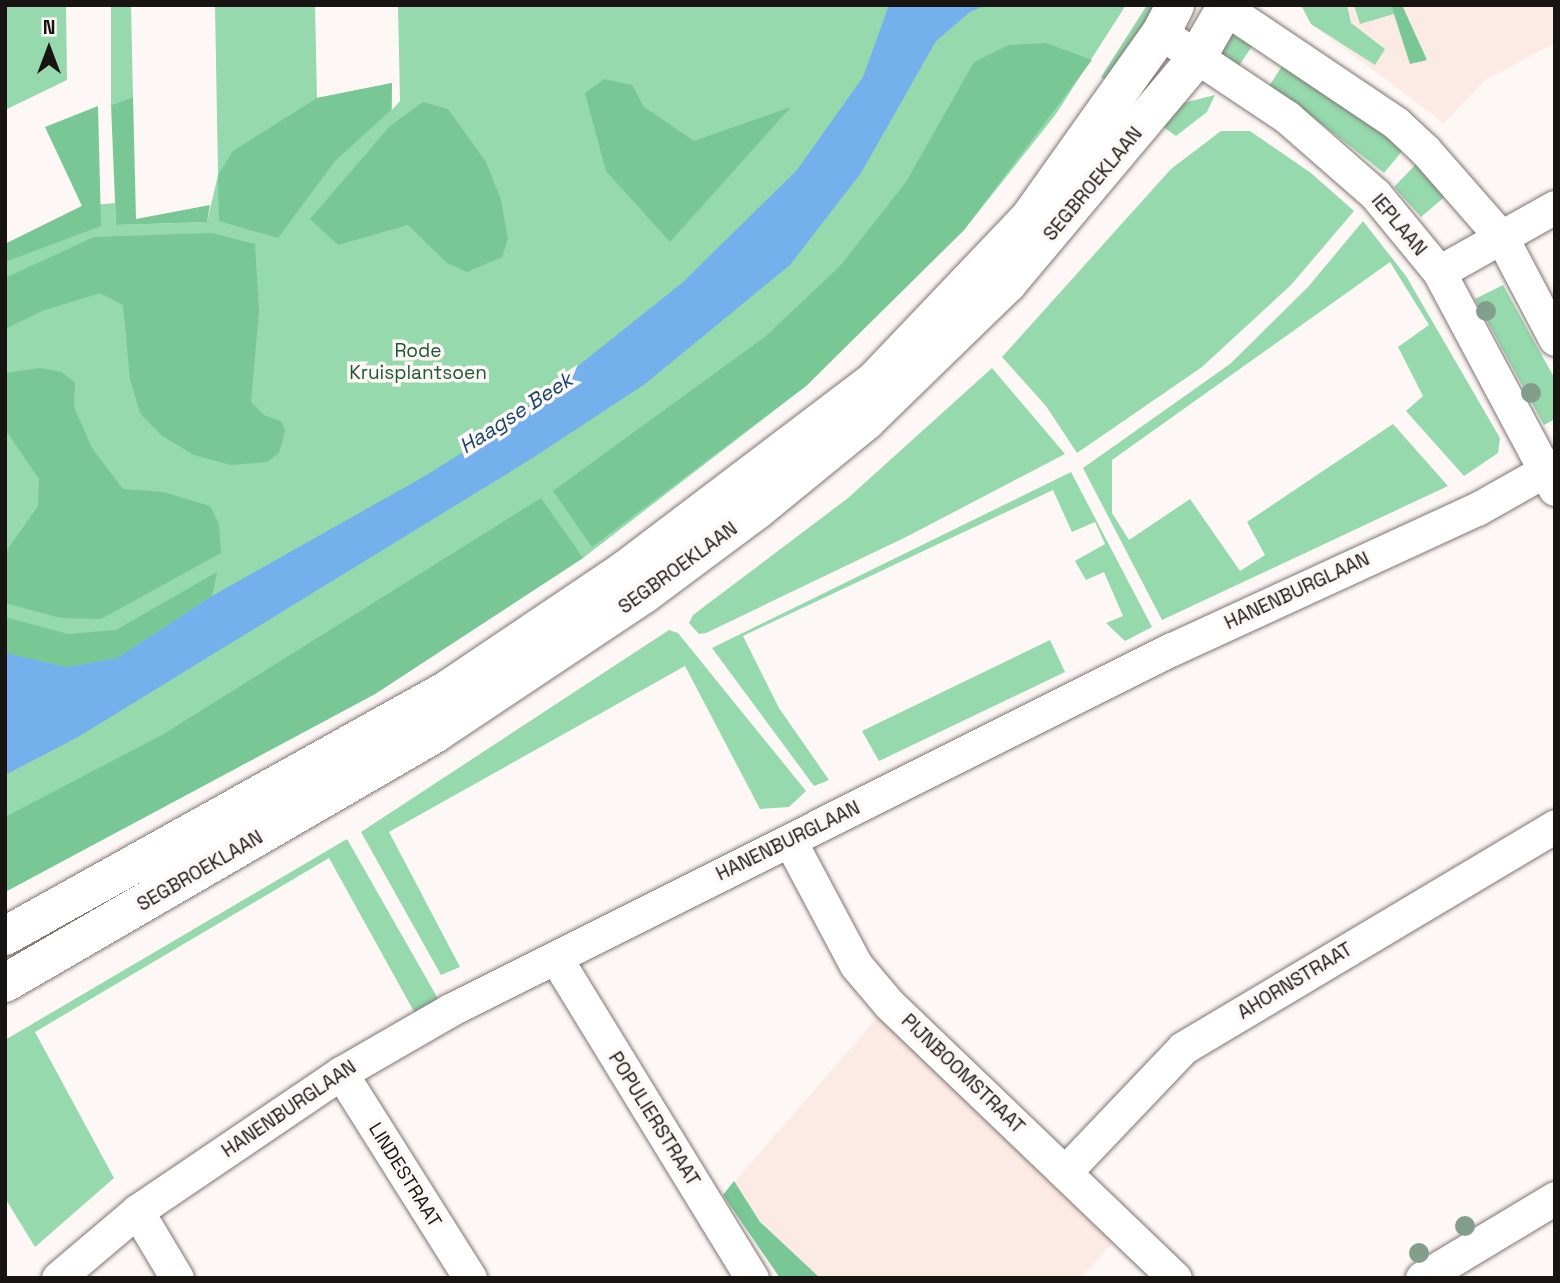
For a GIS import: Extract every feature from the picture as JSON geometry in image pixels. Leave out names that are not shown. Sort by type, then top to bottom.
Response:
[{"type":"main road","name":"SEGBROEKLAAN","points":[[5,983],[436,733],[643,595],[757,510],[866,421],[1007,284],[1196,59],[1226,7]]},
{"type":"main road","name":"SEGBROEKLAAN","points":[[5,936],[447,690],[625,570],[874,381],[1030,217],[1168,19]]},
{"type":"street","points":[[1226,7],[1396,123],[1425,150],[1502,238],[1555,340]]},
{"type":"street","name":"IEPLAAN","points":[[1168,19],[1196,59],[1287,117],[1375,194],[1439,272],[1551,474]]},
{"type":"street","points":[[1439,272],[1555,207]]},
{"type":"street","name":"HANENBURGLAAN","points":[[58,1278],[137,1211],[341,1073],[450,1010],[557,960],[1172,649],[1551,474]]},
{"type":"street","name":"AHORNSTRAAT","points":[[1065,1172],[1182,1048],[1555,826]]},
{"type":"street","name":"PIJNBOOMSTRAAT","points":[[790,841],[856,965],[889,1004],[1175,1278]]},
{"type":"street","name":"POPULIERSTRAAT","points":[[557,960],[752,1278]]},
{"type":"street","name":"LINDESTRAAT","points":[[341,1073],[470,1278]]},
{"type":"street","points":[[1422,1278],[1555,1198]]},
{"type":"street","points":[[137,1211],[177,1278]]},
{"type":"shaded area","points":[[1301,5],[1555,5],[1555,43],[1486,80],[1444,123],[1311,24]]},
{"type":"shaded area","points":[[889,1004],[1124,1230],[1081,1278],[780,1278],[723,1195]]},
{"type":"green space","points":[[5,5],[66,5],[67,80],[5,110]]},
{"type":"green space","points":[[111,5],[131,5],[133,97],[111,105]]},
{"type":"green space","name":"Rode Kruisplantsoen","points":[[215,5],[315,5],[317,98],[392,83],[392,110],[400,101],[398,5],[1126,5],[1056,114],[964,230],[806,386],[583,558],[375,694],[5,892],[5,244],[82,206],[115,203],[116,225],[207,222],[218,175]]},
{"type":"green space","points":[[1147,5],[1159,5],[1111,83],[1101,77]]},
{"type":"green space","points":[[1301,5],[1347,5],[1351,23],[1385,49],[1375,65],[1311,24]]},
{"type":"green space","points":[[1354,5],[1391,5],[1394,14],[1360,24]]},
{"type":"green space","points":[[1391,5],[1402,5],[1427,60],[1410,64]]},
{"type":"green space","points":[[1232,34],[1252,46],[1235,72],[1215,59]]},
{"type":"green space","points":[[1046,43],[1092,60],[964,230],[806,386],[592,547],[553,491],[766,336],[840,266],[906,182],[974,62],[1009,45]]},
{"type":"green space","points":[[1284,63],[1350,104],[1403,150],[1384,173],[1322,124],[1266,91]]},
{"type":"green space","points":[[604,79],[632,85],[644,107],[694,141],[791,107],[670,242],[606,171],[585,93]]},
{"type":"green space","points":[[392,83],[391,110],[335,161],[278,238],[219,221],[218,175],[233,151],[317,98]]},
{"type":"green space","points":[[1215,95],[1207,112],[1176,136],[1159,124],[1179,104]]},
{"type":"green space","points":[[133,97],[136,219],[210,205],[207,222],[116,225],[111,105]]},
{"type":"green space","points":[[423,102],[448,109],[486,162],[501,200],[508,239],[502,257],[467,272],[447,263],[408,225],[338,245],[310,219],[390,126]]},
{"type":"green space","points":[[98,106],[101,226],[5,262],[5,244],[82,206],[45,127]]},
{"type":"green space","points":[[1221,131],[1250,131],[1311,173],[1354,211],[1291,285],[1202,367],[1077,453],[1046,406],[1002,357],[1171,169]]},
{"type":"green space","points":[[1418,162],[1448,194],[1421,217],[1394,187]]},
{"type":"green space","points":[[1363,221],[1406,276],[1500,438],[1498,453],[1464,476],[1406,411],[1423,396],[1398,347],[1429,325],[1390,262],[1112,460],[1112,513],[1129,540],[1190,499],[1240,571],[1265,555],[1247,522],[1393,424],[1448,486],[1162,620],[1083,468],[1230,364],[1308,287]]},
{"type":"green space","points":[[212,233],[255,244],[259,311],[251,402],[264,415],[282,422],[285,431],[279,453],[267,462],[231,465],[194,455],[161,435],[140,413],[130,379],[123,305],[100,293],[42,311],[5,329],[5,278],[94,237]]},
{"type":"green space","points":[[1503,285],[1555,379],[1555,419],[1544,425],[1475,299]]},
{"type":"green space","points":[[40,368],[61,372],[75,382],[74,407],[92,448],[123,489],[163,492],[210,506],[219,524],[221,553],[101,619],[61,618],[5,603],[5,553],[38,506],[39,479],[5,429],[5,373]]},
{"type":"green space","points":[[992,368],[1065,454],[906,537],[706,633],[699,634],[689,623],[693,615],[848,498]]},
{"type":"green space","points":[[1071,472],[1152,627],[1125,641],[1106,623],[1123,616],[1104,572],[1086,580],[1075,561],[1105,544],[1095,522],[1072,532],[1053,490],[743,636],[779,708],[829,780],[814,786],[712,648]]},
{"type":"green space","points":[[541,498],[583,558],[375,694],[5,892],[5,817],[162,735]]},
{"type":"green space","points":[[217,572],[212,596],[117,658],[67,667],[5,653],[5,617],[68,634],[116,630]]},
{"type":"green space","points":[[669,630],[678,633],[806,791],[789,807],[760,809],[685,666],[389,832],[460,967],[441,975],[361,832]]},
{"type":"green space","points":[[1050,640],[1065,672],[879,761],[862,731]]},
{"type":"green space","points":[[347,839],[441,1004],[417,1017],[329,858],[35,1032],[114,1178],[35,1247],[5,1198],[5,1040]]},
{"type":"green space","points":[[734,1181],[760,1222],[820,1278],[780,1278],[723,1195]]},
{"type":"water","points":[[889,5],[987,5],[970,12],[936,41],[861,173],[790,265],[645,384],[531,459],[78,737],[5,775],[5,653],[67,667],[117,658],[212,596],[425,476],[495,432],[682,283],[797,170],[863,77]]},
{"type":"water label","name":"Haagse Beek","points":[[516,413]]}]
